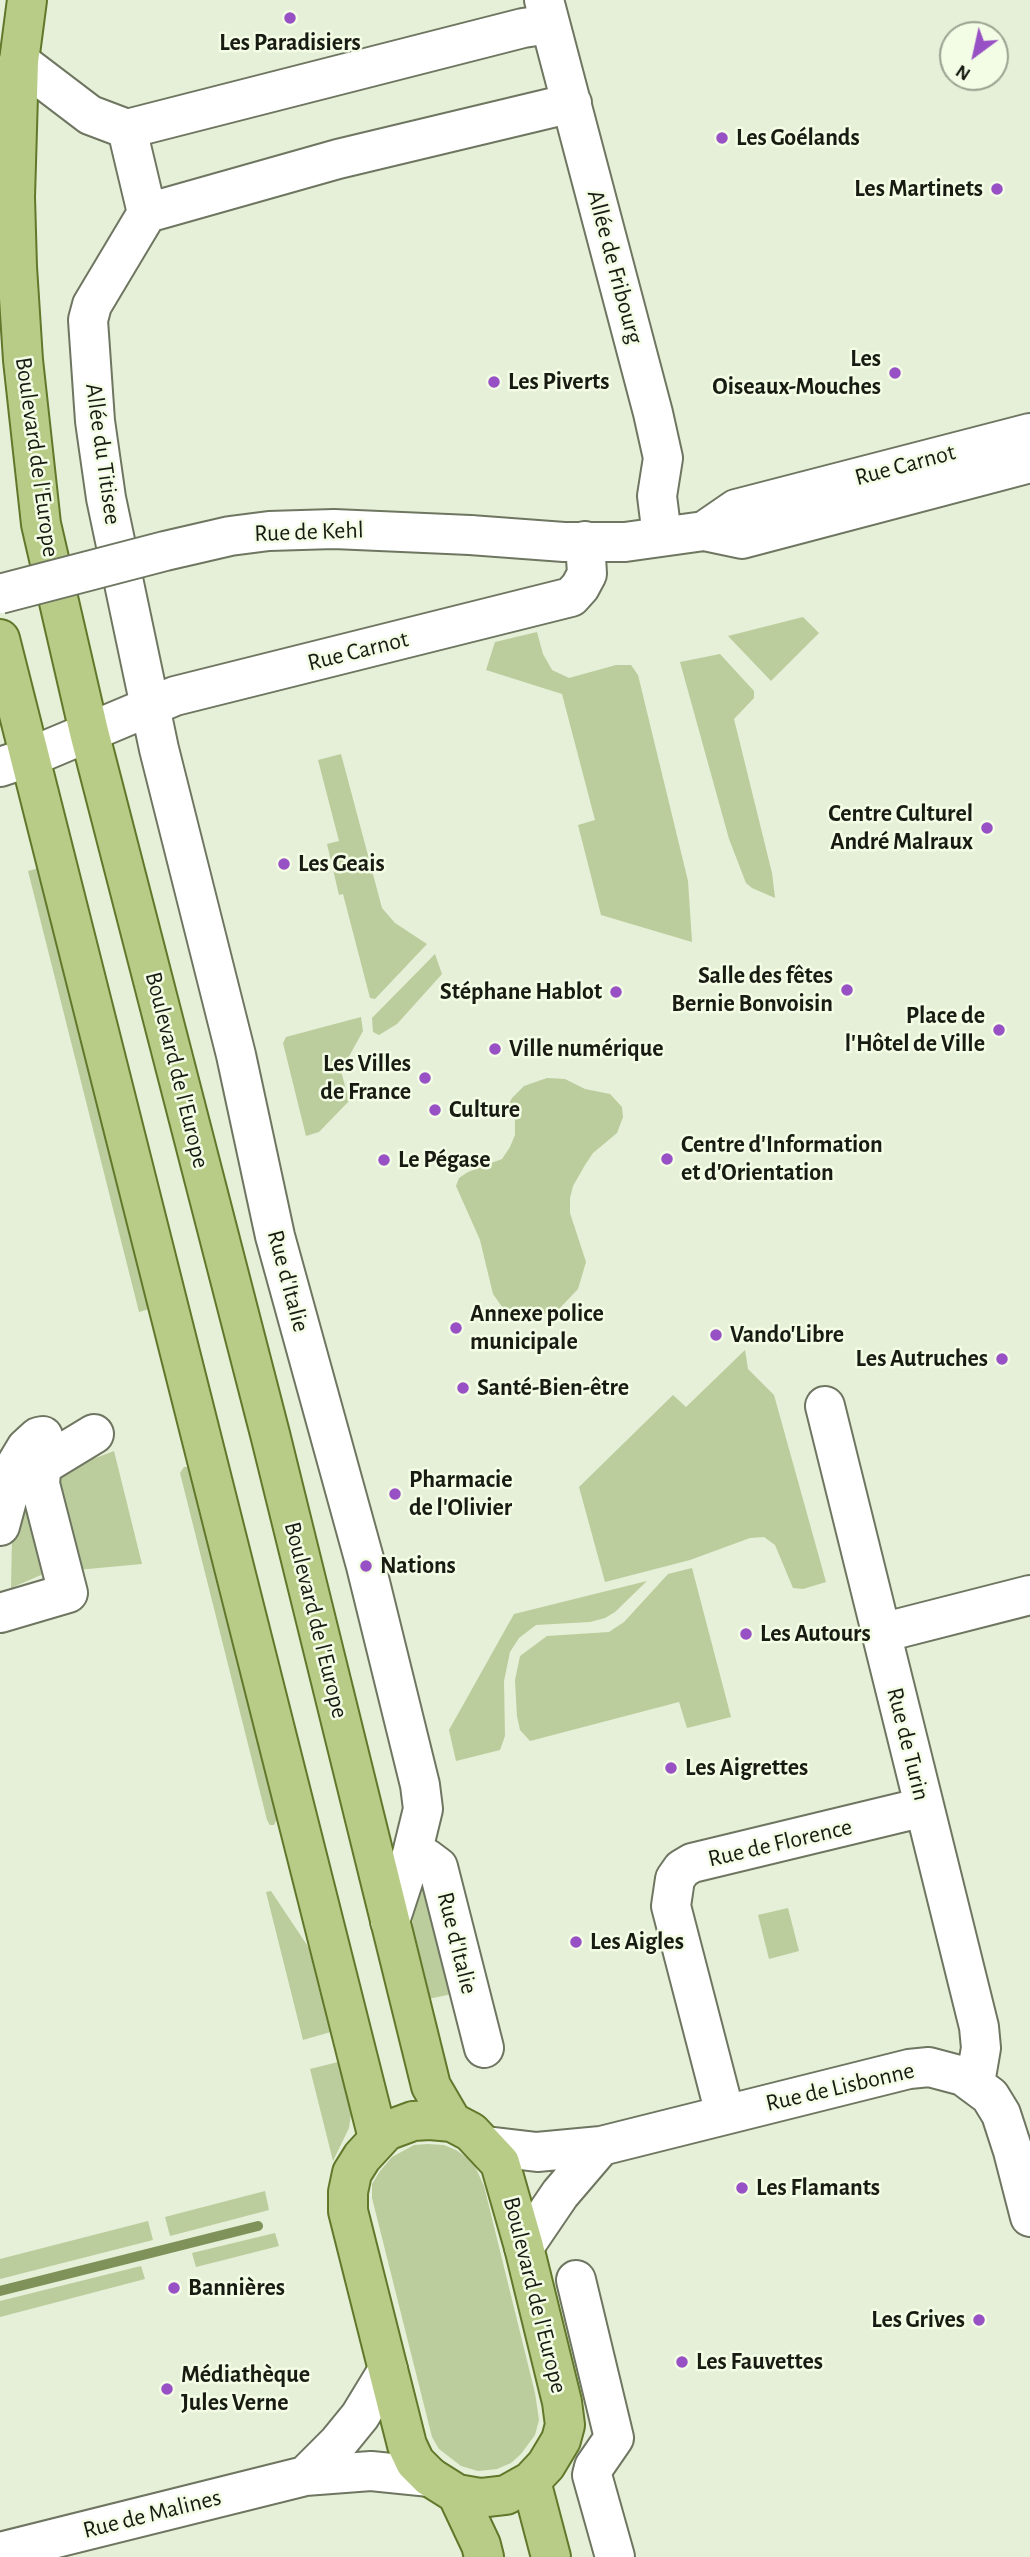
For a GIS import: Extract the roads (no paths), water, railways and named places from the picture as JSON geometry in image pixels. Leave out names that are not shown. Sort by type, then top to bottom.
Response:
[{"type":"main road","name":"Boulevard de l'Europe","points":[[27,0],[19,61],[15,197],[23,360],[41,524],[89,732],[270,1434],[431,2086],[452,2122],[471,2132],[500,2163],[507,2180],[562,2402],[565,2425],[561,2440],[546,2465],[531,2481],[506,2495],[480,2498],[444,2486]]},
{"type":"main road","points":[[0,639],[15,762],[378,2138]]},
{"type":"main road","points":[[452,2122],[413,2121],[386,2131],[362,2157],[352,2173],[348,2211],[407,2445],[415,2462],[444,2486],[484,2557]]},
{"type":"main road","points":[[531,2481],[551,2557]]},
{"type":"street","points":[[19,61],[90,115],[127,130],[510,32],[547,12]]},
{"type":"street","name":"Allée de Fribourg","points":[[547,12],[663,458],[657,496],[662,537]]},
{"type":"street","points":[[127,130],[147,213],[338,159],[572,103]]},
{"type":"street","name":"Allée du Titisee","points":[[147,213],[92,305],[88,320],[95,421],[106,498],[149,707]]},
{"type":"street","name":"Rue Carnot","points":[[704,531],[736,509],[1030,433]]},
{"type":"street","name":"Rue Carnot","points":[[625,541],[704,531],[742,539],[1030,463]]},
{"type":"street","name":"Rue de Kehl","points":[[0,594],[165,551],[256,532],[334,529],[625,541]]},
{"type":"street","name":"Rue Carnot","points":[[15,762],[175,696],[571,597],[587,574],[585,541]]},
{"type":"street","name":"Rue d'Italie","points":[[149,707],[236,1055],[275,1236],[366,1566],[420,1785],[423,1809],[412,1854],[390,1921]]},
{"type":"street","name":"Rue de Turin","points":[[825,1406],[979,2027],[981,2048],[975,2083]]},
{"type":"street","points":[[0,1526],[17,1463],[26,1447],[38,1437],[69,1430],[93,1434],[43,1465],[40,1472],[40,1484],[68,1593],[0,1613]]},
{"type":"street","points":[[881,1633],[1030,1595]]},
{"type":"street","name":"Rue de Florence","points":[[726,2115],[671,1906],[675,1879],[682,1869],[692,1863],[923,1807]]},
{"type":"street","name":"Rue d'Italie","points":[[412,1854],[426,1858],[438,1867],[484,2048]]},
{"type":"street","name":"Rue de Lisbonne","points":[[486,2146],[537,2152],[601,2146],[909,2068],[929,2067],[948,2070],[975,2083],[990,2096],[1001,2114],[1030,2217]]},
{"type":"street","points":[[524,2247],[561,2194],[601,2146]]},
{"type":"street","points":[[576,2280],[614,2438],[594,2467],[592,2475],[615,2557]]},
{"type":"street","points":[[304,2476],[338,2443],[360,2416],[388,2370]]},
{"type":"street","name":"Rue de Malines","points":[[0,2552],[304,2476],[371,2471],[444,2486]]},
{"type":"waterway","points":[[0,2291],[258,2226]]},
{"type":"place","name":"Les Paradisiers","points":[[290,18]]},
{"type":"place","name":"Les Goélands","points":[[722,138]]},
{"type":"place","name":"Les Martinets","points":[[997,189]]},
{"type":"place","name":"Les Oiseaux-Mouches","points":[[895,373]]},
{"type":"place","name":"Les Piverts","points":[[494,382]]},
{"type":"place","name":"Centre Culturel André Malraux","points":[[987,828]]},
{"type":"place","name":"Les Geais","points":[[284,864]]},
{"type":"place","name":"Salle des fêtes Bernie Bonvoisin","points":[[847,990]]},
{"type":"place","name":"Stéphane Hablot","points":[[616,992]]},
{"type":"place","name":"Place de l'Hôtel de Ville","points":[[999,1030]]},
{"type":"place","name":"Ville numérique","points":[[495,1049]]},
{"type":"place","name":"Les Villes de France","points":[[425,1078]]},
{"type":"place","name":"Culture","points":[[435,1110]]},
{"type":"place","name":"Centre d'Information et d'Orientation","points":[[667,1159]]},
{"type":"place","name":"Le Pégase","points":[[384,1160]]},
{"type":"place","name":"Annexe police municipale","points":[[456,1328]]},
{"type":"place","name":"Vando'Libre","points":[[716,1335]]},
{"type":"place","name":"Les Autruches","points":[[1002,1359]]},
{"type":"place","name":"Santé-Bien-être","points":[[463,1388]]},
{"type":"place","name":"Pharmacie de l'Olivier","points":[[395,1494]]},
{"type":"place","name":"Nations","points":[[366,1566]]},
{"type":"place","name":"Les Autours","points":[[746,1634]]},
{"type":"place","name":"Les Aigrettes","points":[[671,1768]]},
{"type":"place","name":"Les Aigles","points":[[576,1942]]},
{"type":"place","name":"Les Flamants","points":[[742,2188]]},
{"type":"place","name":"Bannières","points":[[174,2288]]},
{"type":"place","name":"Les Grives","points":[[979,2320]]},
{"type":"place","name":"Les Fauvettes","points":[[682,2362]]},
{"type":"place","name":"Médiathèque Jules Verne","points":[[167,2389]]}]
